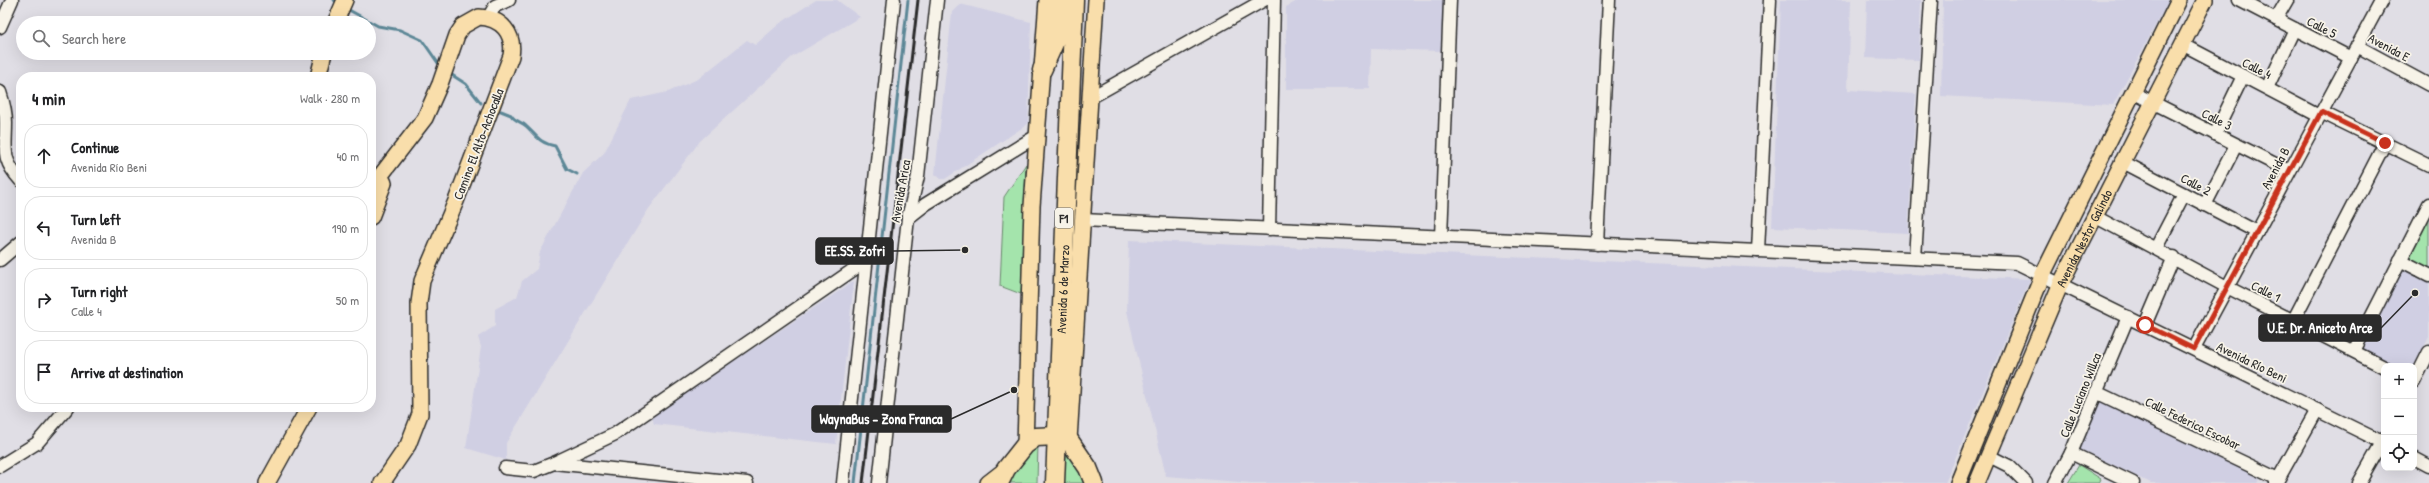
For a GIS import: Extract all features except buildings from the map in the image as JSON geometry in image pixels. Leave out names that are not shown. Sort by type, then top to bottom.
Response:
[{"type":"highway","name":"Avenida 6 de Marzo","points":[[1044,483],[1057,437],[1059,32],[1061,0]]},
{"type":"highway","name":"Avenida 6 de Marzo","points":[[1055,483],[1071,40],[1074,0]]},
{"type":"highway","points":[[1042,70],[1059,32]]},
{"type":"highway","points":[[1002,476],[1025,445],[1036,437],[1057,437],[1088,468],[1094,483]]},
{"type":"main road","points":[[338,16],[345,0]]},
{"type":"main road","points":[[1025,445],[1032,206],[1047,0]]},
{"type":"main road","name":"Avenida 6 de Marzo","points":[[1057,437],[1082,220],[1096,0]]},
{"type":"main road","name":"Avenida Nestor Galindo","points":[[1958,483],[2043,274],[2179,0]]},
{"type":"main road","name":"Avenida Nestor Galindo","points":[[1977,483],[2061,283],[2121,161],[2204,0]]},
{"type":"main road","points":[[376,204],[384,184],[376,183],[425,118],[440,84],[457,35],[463,26],[478,17],[488,18]]},
{"type":"main road","name":"Camino El Alto-Achocalla","points":[[382,483],[408,445],[420,414],[419,303],[422,281],[456,201],[512,56],[513,46],[511,37],[506,28],[498,21],[488,18]]},
{"type":"main road","points":[[319,72],[322,60]]},
{"type":"main road","points":[[267,483],[306,412]]},
{"type":"main road","points":[[988,483],[1002,476]]},
{"type":"street","points":[[0,27],[12,0]]},
{"type":"street","points":[[488,18],[495,6],[509,0]]},
{"type":"street","name":"Avenida Arica","points":[[842,483],[894,0]]},
{"type":"street","name":"Avenida Arica","points":[[879,483],[908,218],[918,176],[937,0]]},
{"type":"street","points":[[1090,98],[1264,0]]},
{"type":"street","points":[[1269,229],[1274,0]]},
{"type":"street","points":[[1441,236],[1450,0]]},
{"type":"street","points":[[1597,244],[1609,0]]},
{"type":"street","points":[[1758,251],[1770,0]]},
{"type":"street","points":[[1915,258],[1931,0]]},
{"type":"street","name":"Calle 5","points":[[2239,0],[2351,58]]},
{"type":"street","points":[[2276,19],[2287,0]]},
{"type":"street","name":"Avenida B","points":[[2194,349],[2382,0]]},
{"type":"street","points":[[2267,88],[2295,29]]},
{"type":"street","name":"Calle 4","points":[[2182,44],[2320,114],[2385,143],[2429,165]]},
{"type":"street","name":"Avenida E","points":[[2357,46],[2428,81]]},
{"type":"street","points":[[2215,134],[2243,76]]},
{"type":"street","points":[[0,92],[6,122],[5,156],[9,166],[16,175]]},
{"type":"street","name":"Calle 3","points":[[2132,92],[2289,172]]},
{"type":"street","points":[[908,218],[926,204],[1038,134]]},
{"type":"street","points":[[2294,321],[2385,143]]},
{"type":"street","points":[[2205,204],[2236,145]]},
{"type":"street","name":"Calle 2","points":[[2121,161],[2257,232]]},
{"type":"street","points":[[2156,248],[2184,194]]},
{"type":"street","points":[[2354,351],[2429,204]]},
{"type":"street","name":"Calle 1","points":[[2094,216],[2174,257],[2227,287],[2381,365]]},
{"type":"street","name":"Avenida Río Beni","points":[[1082,220],[2017,263],[2043,274],[2317,410],[2381,440]]},
{"type":"street","points":[[0,260],[16,246]]},
{"type":"street","points":[[2145,325],[2174,257]]},
{"type":"street","points":[[2400,260],[2429,275]]},
{"type":"street","points":[[505,468],[534,471],[615,434],[866,261]]},
{"type":"street","name":"Calle Luciano Willca","points":[[2055,483],[2072,453],[2128,317]]},
{"type":"street","points":[[2417,376],[2429,352]]},
{"type":"street","name":"Calle Federico Escobar","points":[[2096,392],[2277,481]]},
{"type":"street","points":[[2277,481],[2317,410]]},
{"type":"street","points":[[0,466],[37,443],[64,412]]},
{"type":"street","points":[[2359,483],[2381,444]]},
{"type":"street","points":[[2072,453],[2109,478],[2133,483]]},
{"type":"street","points":[[1989,456],[2008,466],[2026,483]]},
{"type":"street","points":[[2417,460],[2429,466]]},
{"type":"street","points":[[554,463],[747,483]]},
{"type":"shaded area","points":[[816,0],[837,0],[860,17],[792,57],[700,141],[648,210],[506,443],[506,460],[466,448],[481,347],[478,337],[495,326],[495,309],[517,297],[522,281],[537,269],[540,252],[583,173],[604,153],[631,100],[668,92],[698,79],[747,40],[755,45],[779,24]]},
{"type":"shaded area","points":[[1299,0],[1445,0],[1442,51],[1371,49],[1370,89],[1286,89],[1286,7]]},
{"type":"shaded area","points":[[1781,0],[1851,0],[1848,90],[1916,94],[1908,233],[1772,227]]},
{"type":"shaded area","points":[[1867,0],[1921,0],[1919,60],[1865,58]]},
{"type":"shaded area","points":[[1943,0],[2169,0],[2113,105],[1941,96]]},
{"type":"shaded area","points":[[960,4],[1031,22],[1028,124],[945,179],[941,179],[935,174],[952,12]]},
{"type":"shaded area","points":[[1129,240],[2030,279],[1945,483],[1252,483],[1166,476],[1127,311]]},
{"type":"shaded area","points":[[2402,267],[2429,280],[2429,337],[2416,363],[2390,363],[2361,348]]},
{"type":"shaded area","points":[[854,281],[836,444],[654,424],[652,416]]},
{"type":"shaded area","points":[[2098,398],[2261,477],[2257,483],[2151,483],[2078,448]]},
{"type":"green space","points":[[1026,164],[1021,294],[1000,286],[1004,197]]},
{"type":"green space","points":[[2429,219],[2429,269],[2409,259]]},
{"type":"green space","points":[[1038,444],[1037,483],[1007,483],[1011,474]]},
{"type":"green space","points":[[1064,445],[1089,483],[1062,483]]},
{"type":"green space","points":[[2079,465],[2101,479],[2099,483],[2068,483]]},
{"type":"waterway","points":[[855,483],[908,0]]},
{"type":"waterway","points":[[349,10],[360,16]]},
{"type":"waterway","points":[[376,25],[400,30],[422,40],[438,63]]},
{"type":"waterway","points":[[452,75],[466,84],[481,103]]},
{"type":"waterway","points":[[501,111],[511,115],[514,119],[524,124],[545,143],[555,146],[567,169],[577,174]]},
{"type":"railway","points":[[863,483],[918,0]]},
{"type":"place","name":"EE.SS. Zofri","points":[[965,250]]},
{"type":"place","name":"U.E. Dr. Aniceto Arce","points":[[2415,293]]},
{"type":"place","name":"WaynaBus - Zona Franca","points":[[1014,390]]},
{"type":"route","points":[[2145,325],[2194,349],[2321,112],[2385,143]]}]
